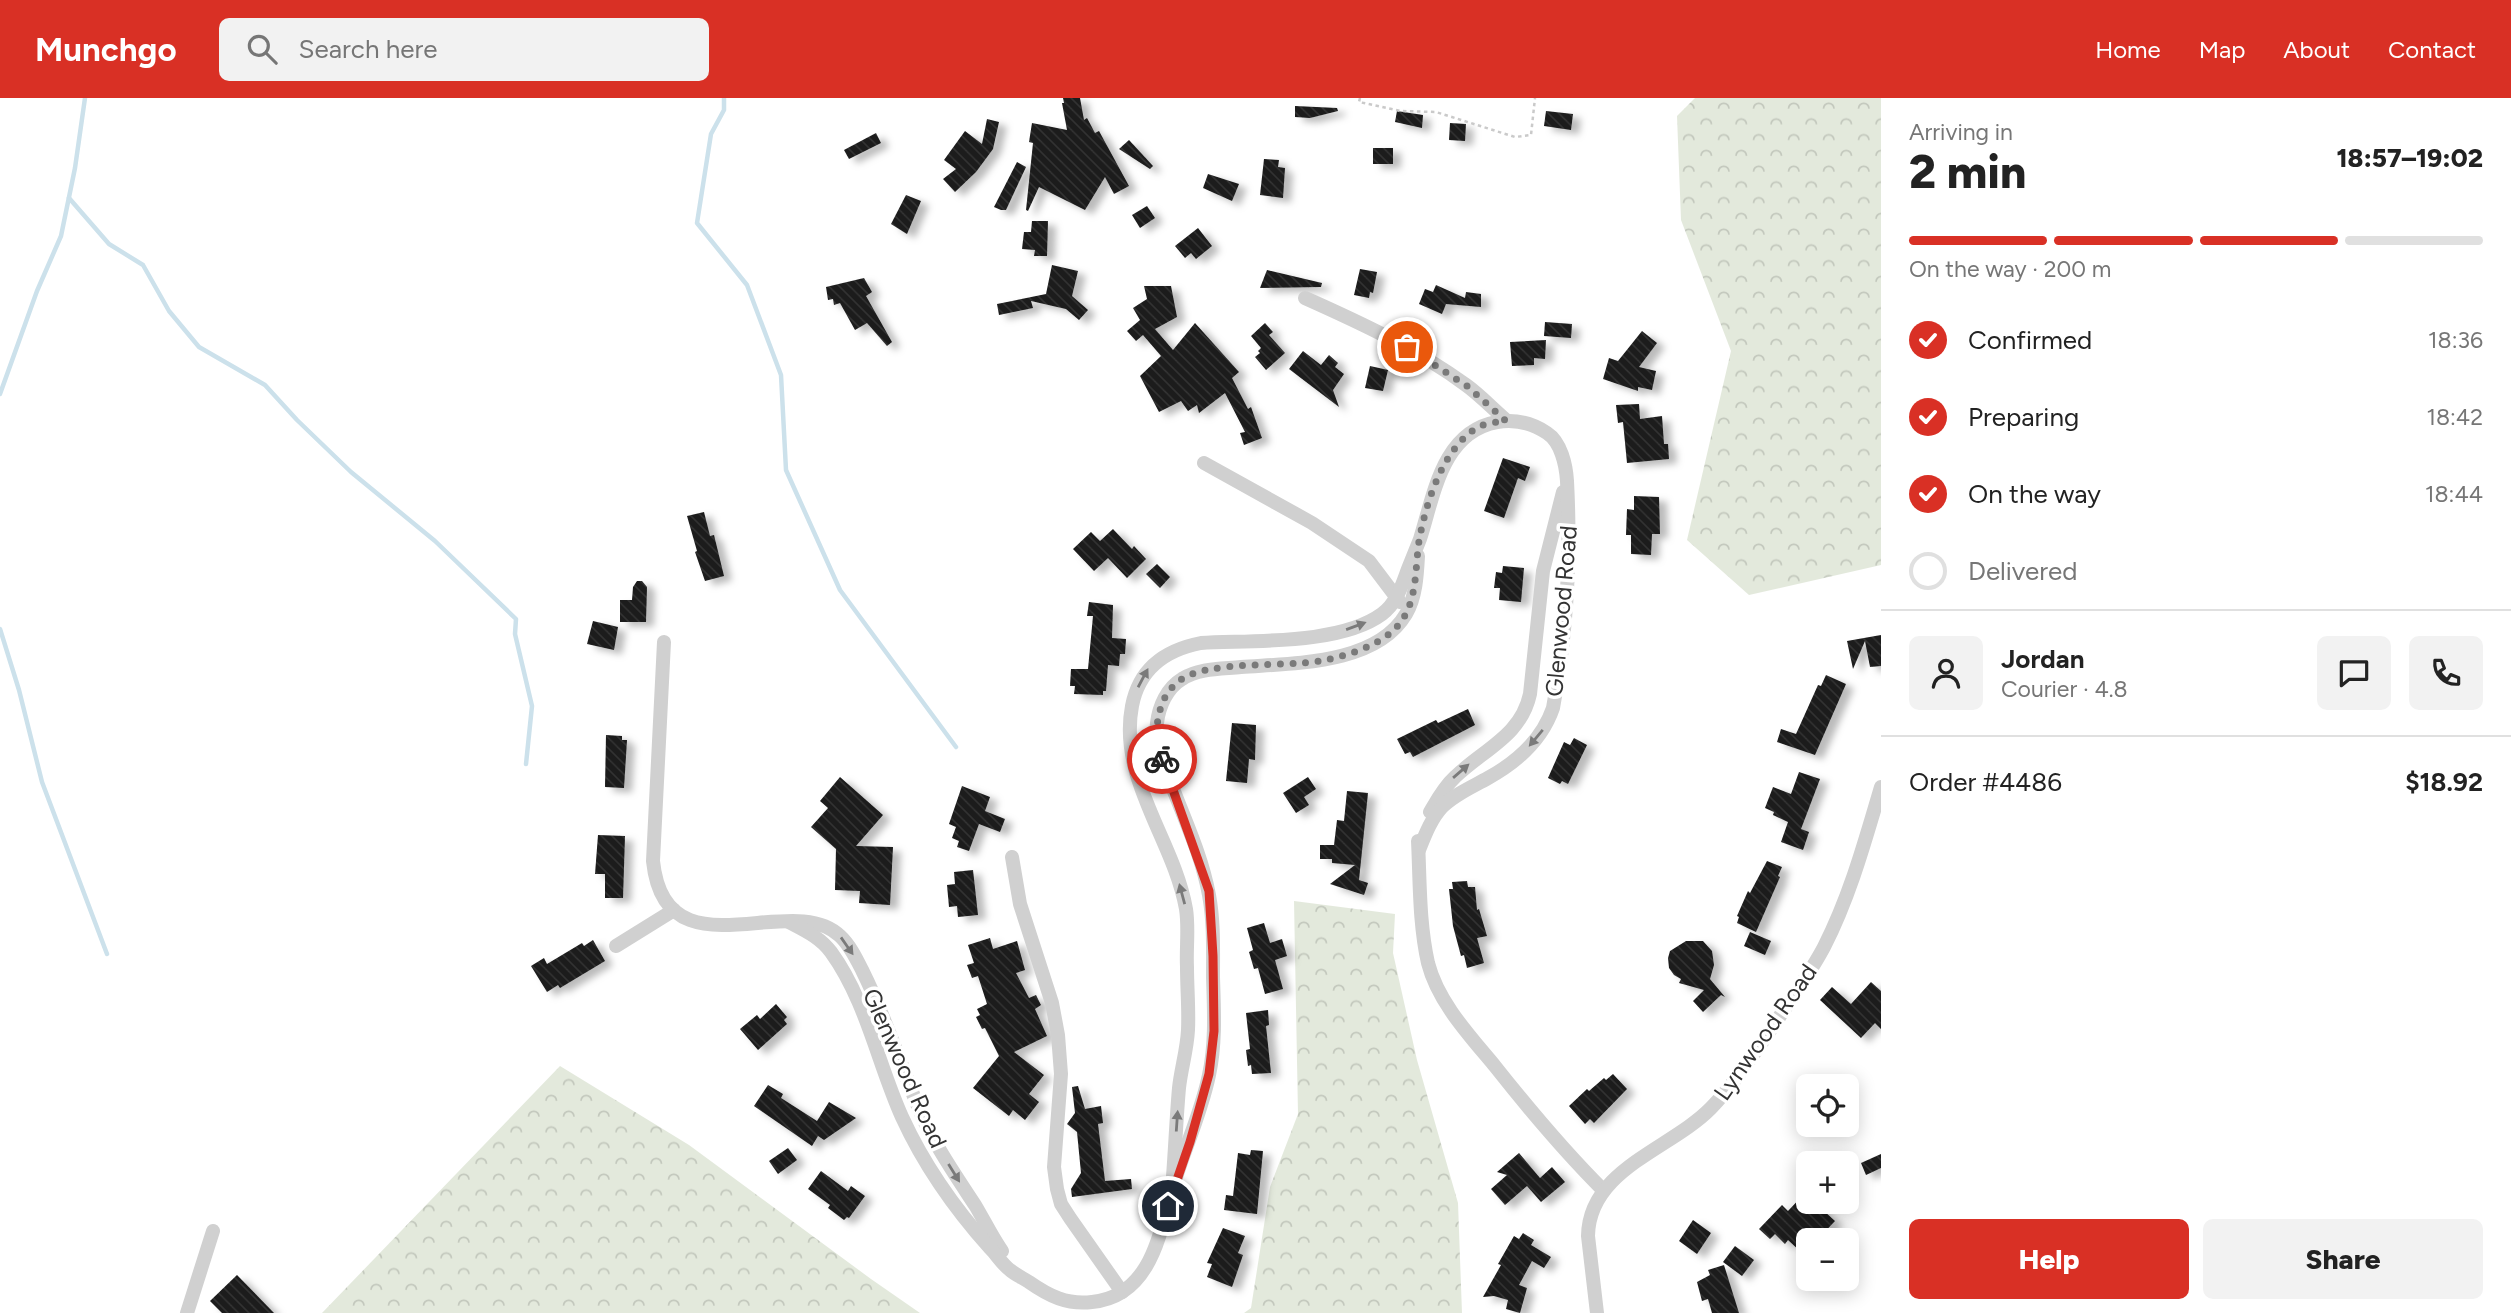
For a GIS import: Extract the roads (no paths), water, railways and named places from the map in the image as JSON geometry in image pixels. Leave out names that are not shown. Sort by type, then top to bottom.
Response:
[{"type":"street","points":[[1305,298],[1358,321],[1433,363],[1467,386],[1506,421]]},
{"type":"street","name":"Glenwood Road","points":[[1172,1189],[1179,1085],[1188,1030],[1186,911],[1179,882],[1139,783],[1133,761],[1130,732],[1135,695],[1149,668],[1184,646],[1311,637],[1357,627],[1381,615],[1396,597],[1419,540],[1436,484],[1451,452],[1475,429],[1506,421],[1527,423],[1551,436],[1562,454],[1567,480],[1569,574],[1559,671],[1549,719],[1538,738],[1518,759],[1457,796],[1441,809],[1431,822],[1419,850]]},
{"type":"street","points":[[1203,463],[1312,523],[1369,561],[1407,613]]},
{"type":"street","name":"Glenwood Road","points":[[1567,480],[1543,571],[1526,710],[1513,730],[1450,782],[1422,825],[1418,838],[1420,903],[1429,964],[1437,986],[1463,1027],[1512,1088],[1602,1190]]},
{"type":"street","name":"Glenwood Road","points":[[674,910],[691,920],[714,924],[749,925],[808,920],[824,925],[842,937],[870,986],[917,1106],[933,1139],[998,1245],[1026,1280],[1042,1292],[1071,1302],[1098,1302],[1122,1292],[1142,1275],[1154,1254],[1172,1189],[1190,1142],[1212,1058],[1214,1031],[1213,929],[1205,877],[1160,752],[1157,722],[1163,703],[1171,688],[1196,673],[1319,661],[1348,655],[1386,636],[1407,613],[1415,585],[1419,540]]},
{"type":"street","points":[[615,946],[674,910],[657,884],[653,861],[664,642]]},
{"type":"street","name":"Lynwood Road","points":[[1597,1313],[1588,1256],[1588,1226],[1592,1208],[1602,1190],[1629,1167],[1702,1117],[1732,1084],[1765,1038],[1804,981],[1831,932],[1847,894],[1881,787]]},
{"type":"street","points":[[1012,857],[1020,904],[1052,1003],[1058,1035],[1061,1074],[1054,1167],[1059,1196],[1070,1218],[1122,1292]]},
{"type":"street","points":[[187,1313],[213,1231]]},
{"type":"waterway","points":[[0,394],[37,291],[61,236],[75,168],[85,98]]},
{"type":"waterway","points":[[724,98],[724,110],[711,134],[697,223],[747,285],[781,375],[786,470],[840,590],[956,747]]},
{"type":"waterway","points":[[69,198],[109,244],[143,265],[169,311],[199,347],[265,385],[351,472],[435,541],[516,619],[515,634],[532,706],[526,764]]},
{"type":"waterway","points":[[0,629],[19,690],[42,782],[107,954]]}]
